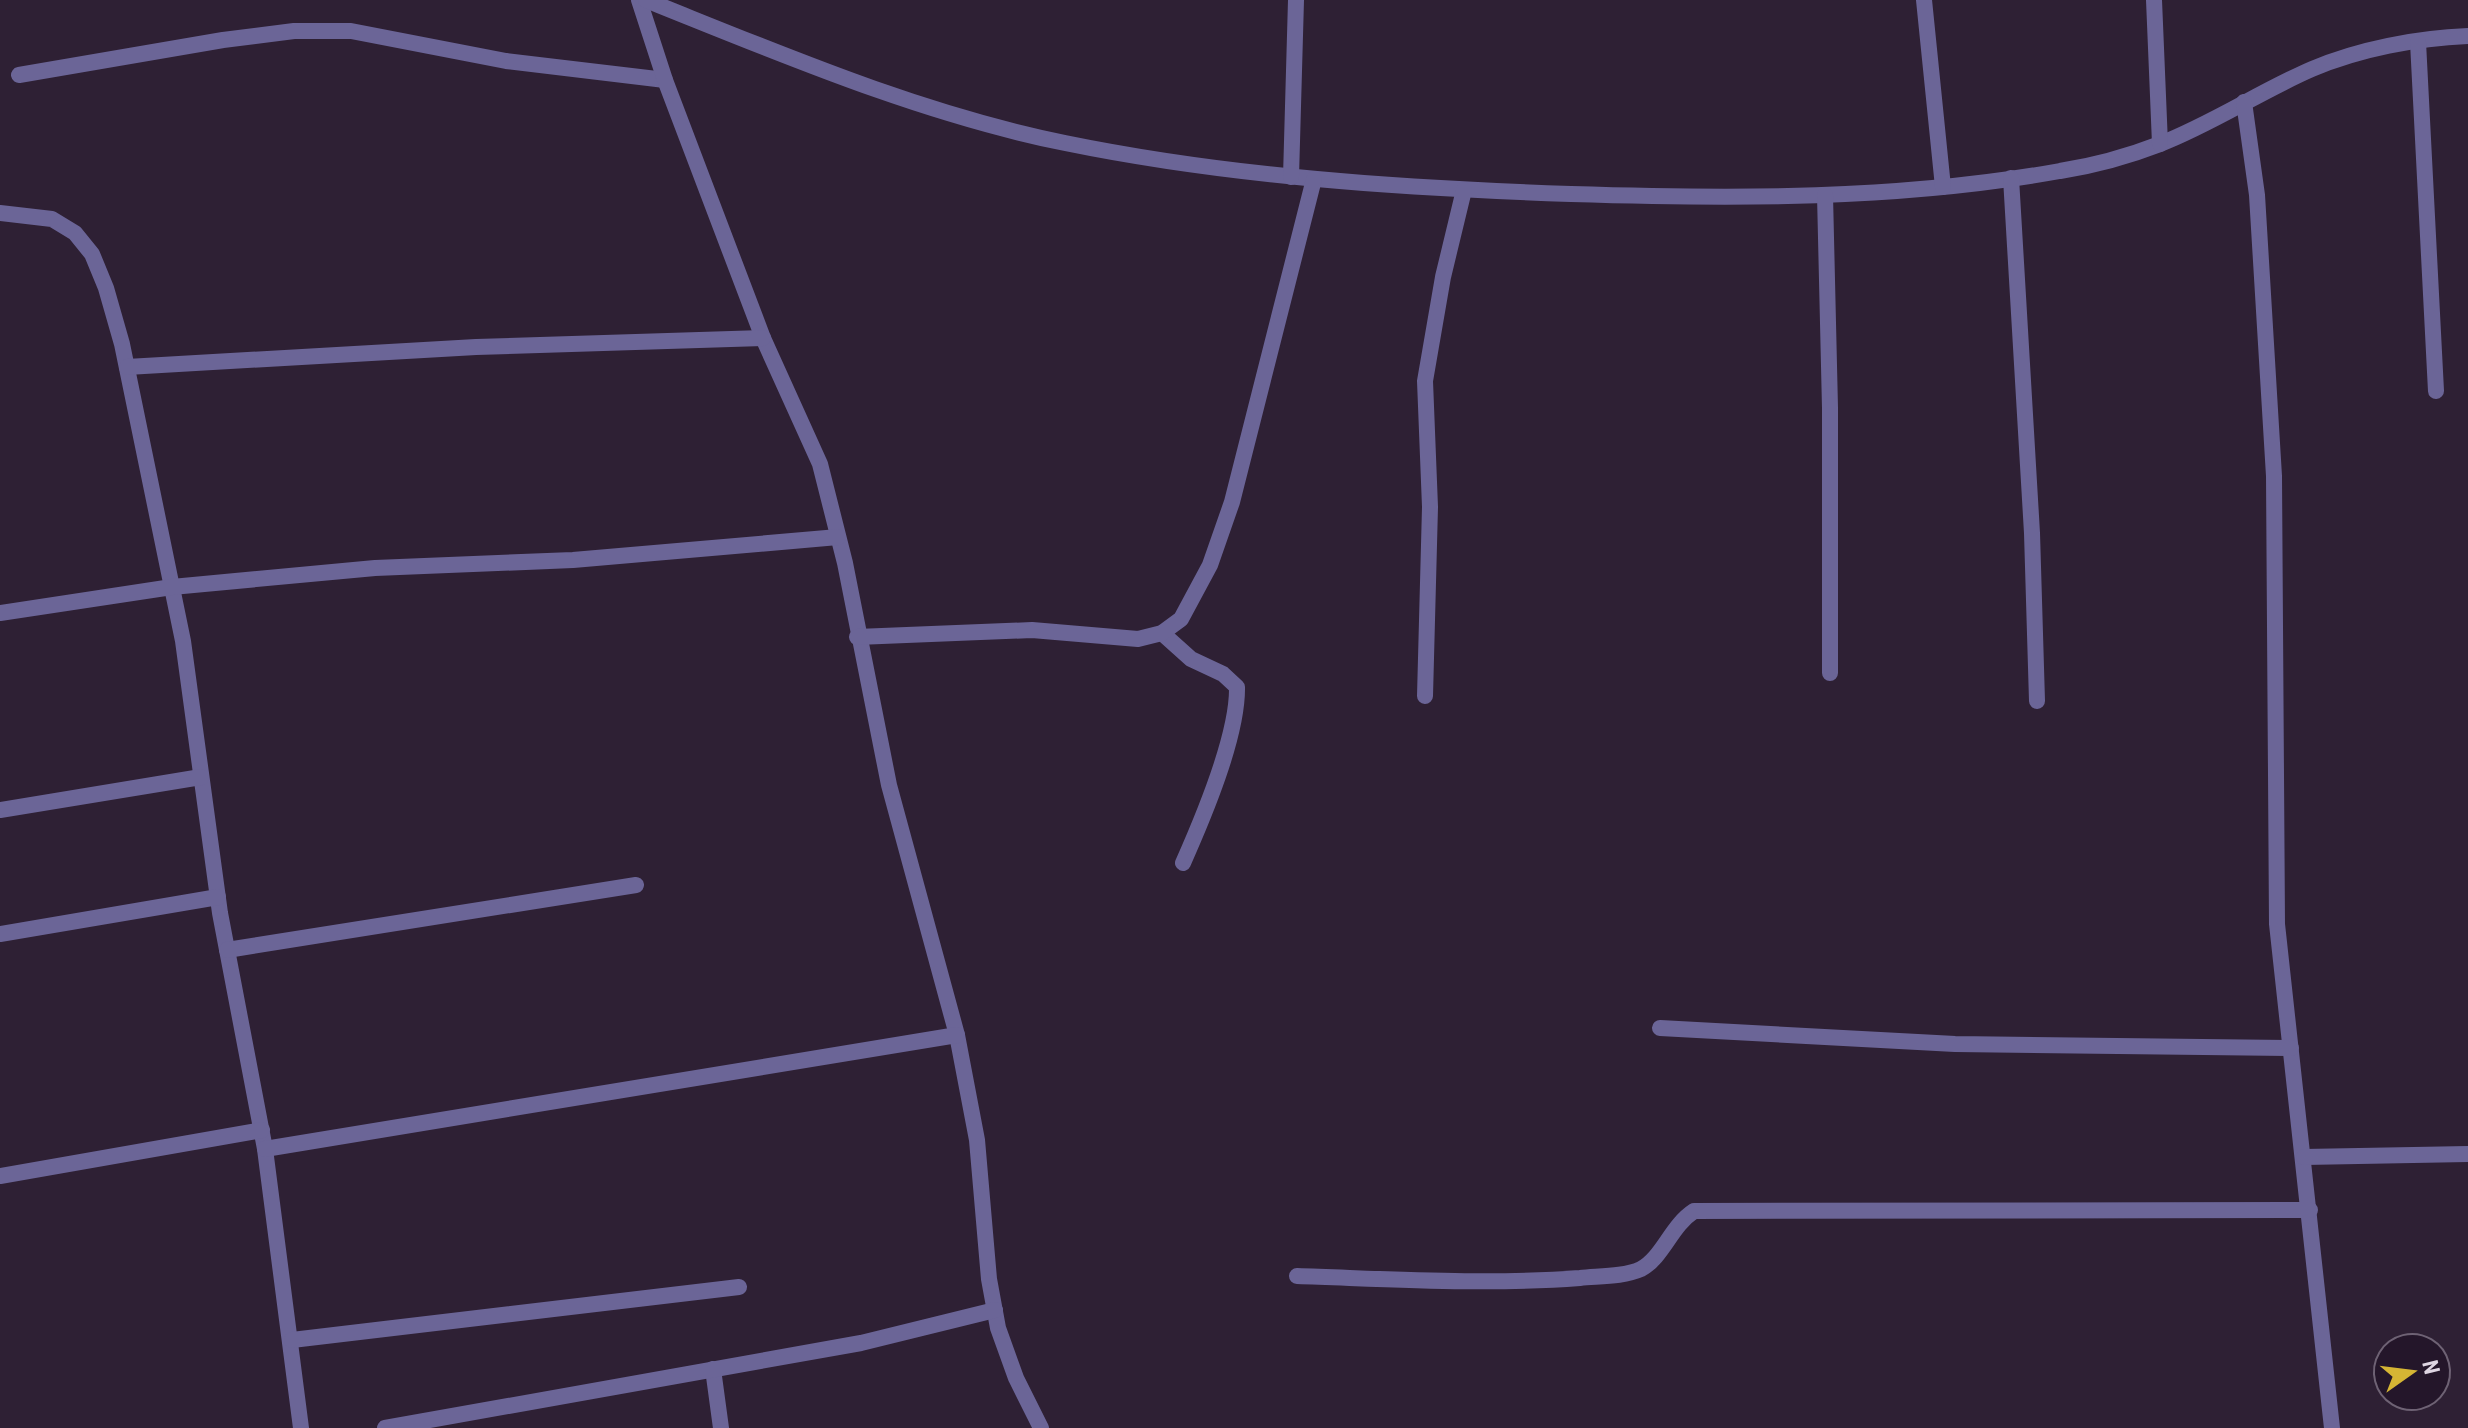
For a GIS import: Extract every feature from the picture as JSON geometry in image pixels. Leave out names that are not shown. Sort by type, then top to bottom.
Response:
[{"type":"street","points":[[639,0],[665,80],[763,338],[820,464],[904,847],[957,1035],[977,1140],[995,1310],[1016,1378],[1041,1428]]},
{"type":"street","points":[[646,0],[938,108],[1063,143],[1314,179],[1464,190],[1732,197],[1825,195],[1943,187],[2063,171],[2160,144],[2317,67],[2386,46],[2468,36]]},
{"type":"street","points":[[1291,177],[1296,0]]},
{"type":"street","points":[[1924,0],[1943,187]]},
{"type":"street","points":[[2154,0],[2160,144]]},
{"type":"street","points":[[19,75],[223,40],[294,31],[351,31],[491,58],[665,80]]},
{"type":"street","points":[[2418,42],[2436,391]]},
{"type":"street","points":[[2244,102],[2257,195],[2274,476],[2277,924],[2332,1428]]},
{"type":"street","points":[[2011,178],[2032,533],[2037,701]]},
{"type":"street","points":[[857,637],[957,630],[1032,630],[1138,639],[1162,633],[1181,619],[1210,565],[1232,502],[1314,179]]},
{"type":"street","points":[[1425,696],[1430,507],[1425,381],[1443,277],[1464,190]]},
{"type":"street","points":[[1825,195],[1830,673]]},
{"type":"street","points":[[0,213],[52,219],[75,233],[92,254],[106,288],[127,367],[172,587],[218,897],[262,1130],[292,1340],[301,1428]]},
{"type":"street","points":[[127,367],[476,347],[763,338]]},
{"type":"street","points":[[0,613],[172,587],[375,568],[573,560],[838,537]]},
{"type":"street","points":[[1162,633],[1191,659],[1223,674],[1237,687],[1216,777],[1203,818],[1183,863]]},
{"type":"street","points":[[0,810],[201,777]]},
{"type":"street","points":[[227,950],[636,885]]},
{"type":"street","points":[[0,934],[218,897]]},
{"type":"street","points":[[1660,1028],[1955,1044],[2291,1048]]},
{"type":"street","points":[[265,1149],[957,1035]]},
{"type":"street","points":[[0,1176],[262,1130]]},
{"type":"street","points":[[2304,1157],[2468,1154]]},
{"type":"street","points":[[1297,1276],[1480,1281],[1614,1275],[1641,1269],[1657,1255],[1678,1222],[1694,1211],[2310,1210]]},
{"type":"street","points":[[292,1340],[739,1287]]},
{"type":"street","points":[[385,1428],[861,1343],[995,1310]]},
{"type":"street","points":[[713,1369],[721,1428]]}]
